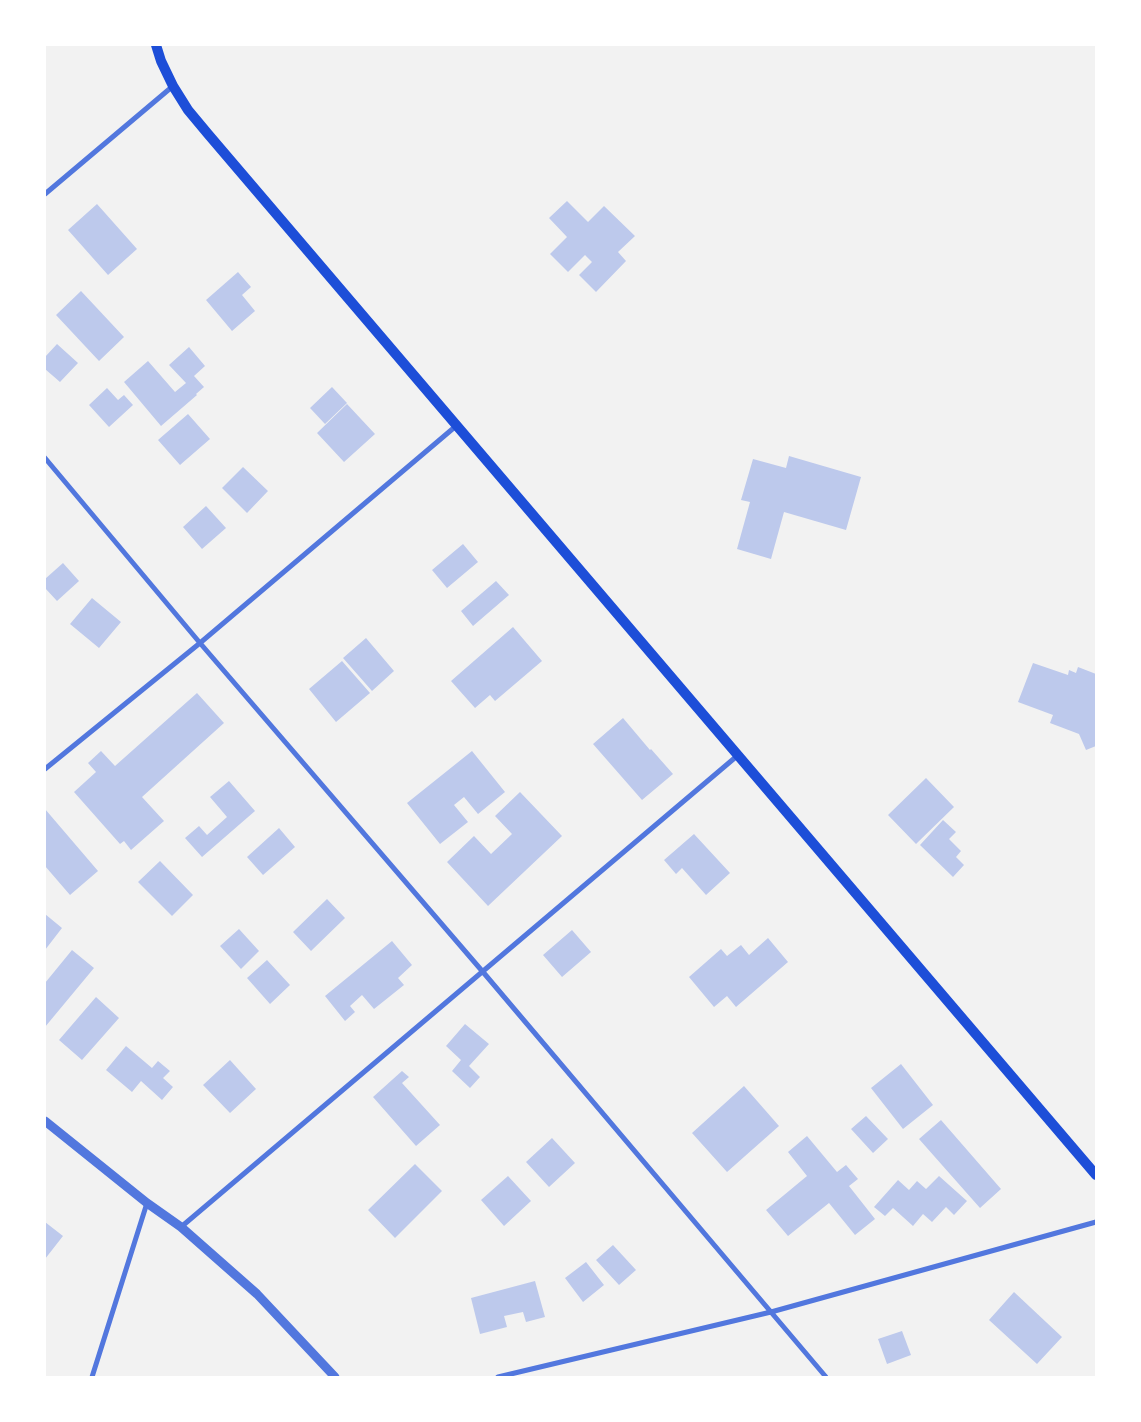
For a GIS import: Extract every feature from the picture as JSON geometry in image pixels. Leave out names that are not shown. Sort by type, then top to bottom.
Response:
[{"type":"main road","points":[[156,45],[161,61],[173,86],[188,110],[1096,1175]]},
{"type":"street","points":[[45,194],[173,86]]},
{"type":"street","points":[[45,769],[200,643],[456,426]]},
{"type":"street","points":[[45,458],[200,643],[483,972],[826,1377]]},
{"type":"street","points":[[181,1227],[737,756]]},
{"type":"street","points":[[45,1120],[146,1203],[181,1227],[257,1294],[336,1377]]},
{"type":"street","points":[[92,1377],[146,1203]]},
{"type":"street","points":[[498,1377],[771,1312],[1096,1222]]},
{"type":"building","points":[[567,201],[588,222],[604,206],[635,236],[618,252],[626,261],[596,292],[579,275],[592,262],[585,255],[568,272],[550,254],[567,237],[549,218]]},
{"type":"building","points":[[97,204],[137,249],[108,275],[68,230]]},
{"type":"building","points":[[238,272],[251,287],[242,295],[255,311],[232,331],[206,300]]},
{"type":"building","points":[[81,291],[124,337],[99,361],[56,315]]},
{"type":"building","points":[[57,344],[78,363],[60,382],[45,369],[45,357]]},
{"type":"building","points":[[189,347],[205,366],[194,376],[204,387],[161,426],[124,382],[148,361],[175,392],[186,383],[169,365]]},
{"type":"building","points":[[332,387],[347,403],[325,424],[310,408]]},
{"type":"building","points":[[107,388],[118,400],[124,395],[133,405],[109,427],[89,405]]},
{"type":"building","points":[[347,404],[375,434],[344,462],[317,433]]},
{"type":"building","points":[[188,414],[210,439],[180,465],[158,440]]},
{"type":"building","points":[[789,456],[861,477],[846,530],[784,512],[771,559],[737,549],[750,502],[741,500],[753,459],[786,468]]},
{"type":"building","points":[[243,467],[268,491],[247,513],[222,488]]},
{"type":"building","points":[[206,506],[226,528],[202,549],[183,527]]},
{"type":"building","points":[[463,544],[478,562],[447,588],[432,570]]},
{"type":"building","points":[[63,563],[79,581],[57,601],[45,588],[45,579]]},
{"type":"building","points":[[496,581],[509,595],[473,626],[461,611]]},
{"type":"building","points":[[92,598],[121,622],[99,648],[70,624]]},
{"type":"building","points":[[513,627],[542,661],[495,701],[490,695],[475,708],[451,681]]},
{"type":"building","points":[[366,638],[394,671],[372,691],[343,658]]},
{"type":"building","points":[[342,661],[370,693],[336,722],[309,689]]},
{"type":"building","points":[[1033,663],[1068,675],[1069,670],[1076,673],[1078,667],[1096,674],[1096,746],[1086,750],[1079,734],[1050,723],[1053,715],[1018,702]]},
{"type":"building","points":[[197,693],[224,723],[142,797],[164,821],[131,850],[124,841],[120,844],[74,792],[96,772],[88,763],[101,751],[115,766]]},
{"type":"building","points":[[623,718],[673,774],[642,800],[593,744]]},
{"type":"building","points":[[472,751],[505,792],[478,814],[464,797],[454,805],[468,822],[440,844],[407,803]]},
{"type":"building","points":[[926,778],[954,807],[916,844],[888,815]]},
{"type":"building","points":[[229,781],[255,811],[202,857],[185,838],[199,826],[207,835],[227,817],[210,797]]},
{"type":"building","points":[[520,792],[562,836],[488,906],[447,862],[474,836],[491,854],[512,834],[495,816]]},
{"type":"building","points":[[45,809],[98,871],[70,895],[45,866]]},
{"type":"building","points":[[943,820],[956,832],[949,839],[961,851],[956,857],[964,865],[953,877],[920,845]]},
{"type":"building","points":[[279,828],[295,847],[263,875],[247,857]]},
{"type":"building","points":[[694,834],[730,873],[706,895],[682,868],[676,874],[664,860]]},
{"type":"building","points":[[160,861],[193,895],[172,916],[138,882]]},
{"type":"building","points":[[327,899],[345,918],[311,951],[293,932]]},
{"type":"building","points":[[45,914],[62,928],[45,950]]},
{"type":"building","points":[[239,929],[259,951],[241,969],[220,946]]},
{"type":"building","points":[[572,930],[591,952],[562,977],[543,955]]},
{"type":"building","points":[[768,938],[788,962],[736,1007],[727,996],[714,1007],[689,977],[721,949],[727,956],[741,945],[749,955]]},
{"type":"building","points":[[392,941],[412,965],[398,978],[404,985],[374,1009],[362,995],[350,1006],[355,1012],[345,1021],[325,996]]},
{"type":"building","points":[[72,950],[94,968],[45,1027],[45,983]]},
{"type":"building","points":[[267,960],[290,985],[270,1004],[247,978]]},
{"type":"building","points":[[96,997],[119,1018],[82,1060],[59,1040]]},
{"type":"building","points":[[465,1024],[489,1044],[469,1066],[480,1077],[470,1088],[452,1071],[461,1060],[446,1046]]},
{"type":"building","points":[[126,1046],[152,1068],[158,1061],[170,1071],[163,1078],[173,1087],[162,1100],[141,1081],[132,1092],[106,1070]]},
{"type":"building","points":[[230,1060],[256,1089],[230,1113],[203,1085]]},
{"type":"building","points":[[901,1064],[933,1105],[903,1129],[871,1088]]},
{"type":"building","points":[[402,1071],[409,1077],[402,1083],[440,1125],[416,1146],[373,1097]]},
{"type":"building","points":[[744,1086],[779,1126],[727,1172],[692,1133]]},
{"type":"building","points":[[866,1116],[888,1139],[873,1153],[851,1129]]},
{"type":"building","points":[[941,1120],[1001,1189],[980,1208],[919,1139]]},
{"type":"building","points":[[807,1136],[837,1172],[846,1165],[858,1179],[849,1186],[875,1219],[855,1235],[829,1203],[788,1236],[766,1210],[807,1176],[788,1152]]},
{"type":"building","points":[[552,1138],[575,1163],[549,1187],[526,1162]]},
{"type":"building","points":[[415,1164],[442,1191],[395,1238],[368,1210]]},
{"type":"building","points":[[508,1176],[531,1201],[504,1226],[481,1200]]},
{"type":"building","points":[[939,1176],[967,1201],[954,1215],[946,1207],[932,1222],[923,1214],[913,1226],[893,1208],[885,1216],[874,1207],[898,1180],[909,1190],[917,1181],[926,1189]]},
{"type":"building","points":[[45,1222],[63,1236],[45,1259]]},
{"type":"building","points":[[613,1245],[636,1270],[619,1285],[596,1260]]},
{"type":"building","points":[[586,1262],[604,1285],[583,1302],[565,1278]]},
{"type":"building","points":[[535,1281],[545,1317],[526,1322],[523,1312],[504,1316],[507,1327],[480,1334],[471,1298]]},
{"type":"building","points":[[1014,1292],[1062,1337],[1037,1364],[989,1320]]},
{"type":"building","points":[[902,1331],[911,1355],[887,1364],[878,1339]]}]
